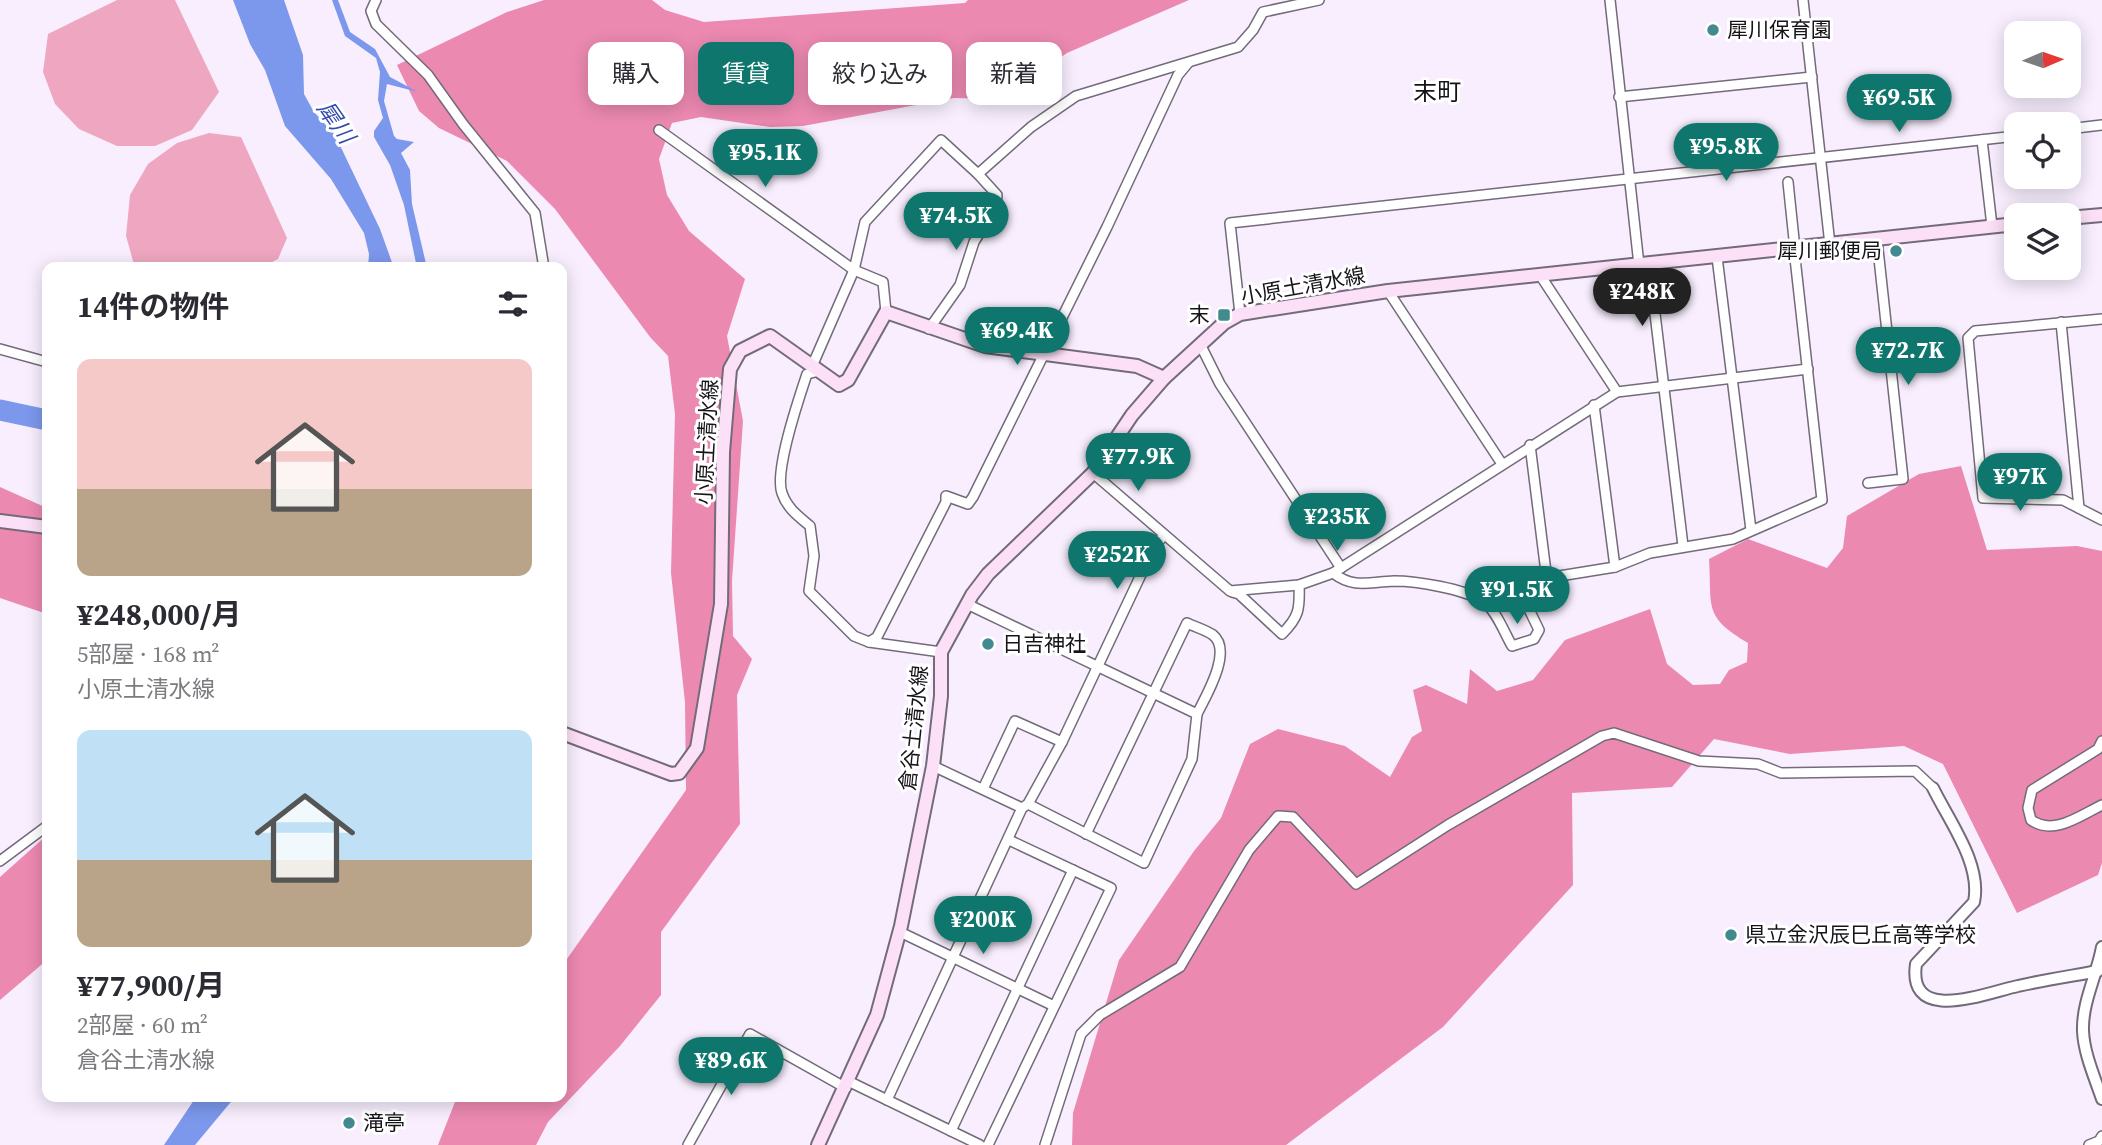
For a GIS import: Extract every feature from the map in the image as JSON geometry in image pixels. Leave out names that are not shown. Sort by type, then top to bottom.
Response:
[{"type":"main road","points":[[2081,217],[2102,215]]},
{"type":"main road","name":"小原土清水線","points":[[1164,378],[1199,344],[1224,323],[1240,314],[1388,291],[2004,224]]},
{"type":"main road","points":[[886,312],[929,329],[985,346],[1137,366],[1164,378]]},
{"type":"main road","name":"小原土清水線","points":[[567,735],[671,774],[679,773],[697,748],[721,604],[723,452],[730,369],[740,351],[770,336],[839,385],[848,380],[886,312]]},
{"type":"main road","name":"倉谷土清水線","points":[[818,1145],[877,1015],[900,932],[933,766],[941,696],[941,652],[967,604],[988,574],[1093,473],[1132,415],[1164,378]]},
{"type":"main road","points":[[0,521],[42,526]]},
{"type":"street","points":[[376,0],[371,11],[376,24],[428,75],[463,124],[535,214],[543,262]]},
{"type":"street","points":[[978,174],[1031,127],[1076,96],[1238,47],[1253,30],[1263,12],[1319,0]]},
{"type":"street","points":[[1611,0],[1619,97],[1663,389],[1683,546]]},
{"type":"street","points":[[1803,0],[1830,245]]},
{"type":"street","points":[[869,642],[877,637],[946,502],[946,496],[968,505],[973,497],[1045,354],[1178,75],[1188,64]]},
{"type":"street","points":[[1619,97],[1812,77]]},
{"type":"street","points":[[2081,127],[2102,125]]},
{"type":"street","points":[[659,130],[854,270],[883,282],[886,312]]},
{"type":"street","points":[[1240,314],[1230,223],[2004,137]]},
{"type":"street","points":[[929,329],[960,285],[975,242],[996,206],[997,195],[941,140],[865,222],[854,270],[816,367],[807,374],[790,421],[780,490],[788,507],[810,526],[814,556],[809,591],[854,636],[869,642],[941,652]]},
{"type":"street","points":[[1982,140],[1992,226]]},
{"type":"street","points":[[1547,578],[1603,571],[1650,553],[1733,539],[1822,500],[1788,181]]},
{"type":"street","points":[[1868,483],[1903,479],[1878,240]]},
{"type":"street","points":[[1717,257],[1751,530]]},
{"type":"street","points":[[1540,275],[1616,392]]},
{"type":"street","points":[[1388,291],[1502,464]]},
{"type":"street","points":[[2102,319],[1975,331],[1968,338],[1983,498],[2063,500],[2102,520]]},
{"type":"street","points":[[2061,322],[2079,508]]},
{"type":"street","points":[[1199,344],[1220,384],[1345,582],[1359,585],[1395,581],[1455,590],[1486,602],[1512,646],[1534,639],[1539,629],[1523,597],[1548,588],[1530,445]]},
{"type":"street","points":[[0,349],[42,361]]},
{"type":"street","points":[[1230,591],[1299,585],[1337,570],[1616,392],[1663,389],[1808,369]]},
{"type":"street","points":[[1594,405],[1615,567]]},
{"type":"street","points":[[1093,473],[1230,591],[1239,594],[1282,634],[1300,611],[1299,585]]},
{"type":"street","points":[[887,1100],[1025,806],[1062,742],[1154,547],[1164,535]]},
{"type":"street","points":[[967,604],[1197,714]]},
{"type":"street","points":[[933,766],[1086,834],[1144,863],[1192,759],[1197,714],[1215,678],[1221,649],[1215,636],[1187,623],[1086,834]]},
{"type":"street","points":[[982,789],[1015,721],[1062,742]]},
{"type":"street","points":[[1045,1145],[1082,1034],[1100,1015],[1181,967],[1249,850],[1278,816],[1293,817],[1356,884],[1448,825],[1602,736],[1614,733],[1699,761],[1758,764],[1781,773],[1915,771],[1933,788],[1976,875],[1974,902],[1916,964],[1915,973],[1920,990],[1936,1001],[1965,1000],[2015,986],[2098,971]]},
{"type":"street","points":[[2102,741],[2098,749],[2032,790],[2028,808],[2031,820],[2042,828],[2056,827],[2102,806]]},
{"type":"street","points":[[0,862],[42,830]]},
{"type":"street","points":[[988,1145],[1111,888],[1009,840]]},
{"type":"street","points":[[951,1131],[1073,870]]},
{"type":"street","points":[[900,932],[1054,1006]]},
{"type":"street","points":[[2102,947],[2098,971],[2087,1002],[2083,1032],[2102,1099]]},
{"type":"street","points":[[688,1145],[750,1034],[847,1085],[887,1100],[980,1145]]},
{"type":"street","points":[[2089,1145],[2099,1141],[2102,1136]]},
{"type":"shaded area","points":[[117,0],[175,0],[219,92],[192,130],[155,146],[117,146],[79,129],[55,104],[43,72],[48,34]]},
{"type":"shaded area","points":[[544,0],[652,0],[665,10],[704,22],[965,3],[968,0],[1189,0],[1062,56],[1062,42],[966,42],[966,98],[952,98],[952,42],[808,42],[808,105],[916,105],[803,126],[770,127],[701,117],[672,123],[659,159],[667,195],[689,231],[745,279],[727,336],[743,421],[732,581],[733,636],[752,659],[737,695],[740,824],[661,932],[661,995],[620,1046],[567,1102],[567,959],[686,790],[685,702],[671,573],[675,414],[668,356],[650,337],[555,209],[507,161],[439,128],[419,111],[397,65],[507,12]]},
{"type":"shaded area","points":[[209,133],[241,137],[287,238],[278,259],[272,262],[133,262],[126,236],[130,195],[148,164],[177,143]]},
{"type":"shaded area","points":[[1961,466],[1987,550],[2077,546],[2102,551],[2102,863],[2098,875],[2017,913],[1943,764],[1904,746],[1790,754],[1714,739],[1672,787],[1572,793],[1573,885],[1443,1027],[1286,1145],[1072,1145],[1073,1113],[1119,960],[1194,851],[1221,818],[1250,744],[1278,729],[1345,746],[1390,777],[1412,737],[1422,731],[1413,690],[1426,685],[1467,704],[1470,669],[1497,691],[1533,680],[1565,640],[1650,609],[1667,664],[1693,685],[1720,684],[1729,670],[1747,662],[1748,643],[1723,625],[1713,609],[1709,559],[1748,539],[1827,568],[1843,548],[1847,516],[1919,474]]},
{"type":"shaded area","points":[[0,487],[42,506],[42,612],[0,598]]},
{"type":"shaded area","points":[[42,839],[42,964],[0,1000],[0,877]]},
{"type":"shaded area","points":[[455,1102],[567,1102],[548,1122],[536,1145],[438,1145]]},
{"type":"water","points":[[233,0],[284,0],[303,55],[304,94],[314,112],[335,135],[380,229],[392,262],[368,262],[364,233],[331,179],[285,126],[265,70],[250,44]]},
{"type":"water","points":[[332,0],[338,0],[350,32],[375,49],[390,77],[418,92],[387,84],[384,101],[394,136],[414,142],[401,153],[410,170],[412,204],[426,262],[416,262],[404,205],[390,165],[374,137],[374,131],[383,118],[378,100],[380,72],[376,58],[345,36]]},
{"type":"water","points":[[193,1102],[231,1102],[195,1145],[164,1145]]},
{"type":"waterway","points":[[0,410],[42,419]]},
{"type":"place","name":"犀川保育園","points":[[1713,30]]},
{"type":"place","name":"犀川郵便局","points":[[1896,251]]},
{"type":"place","name":"末","points":[[1224,315]]},
{"type":"place","name":"日吉神社","points":[[988,644]]},
{"type":"place","name":"県立金沢辰巳丘高等学校","points":[[1731,935]]},
{"type":"place","name":"滝亭","points":[[349,1123]]},
{"type":"district","name":"末町","points":[[1437,92]]},
{"type":"water label","name":"犀川","points":[[336,122]]}]
